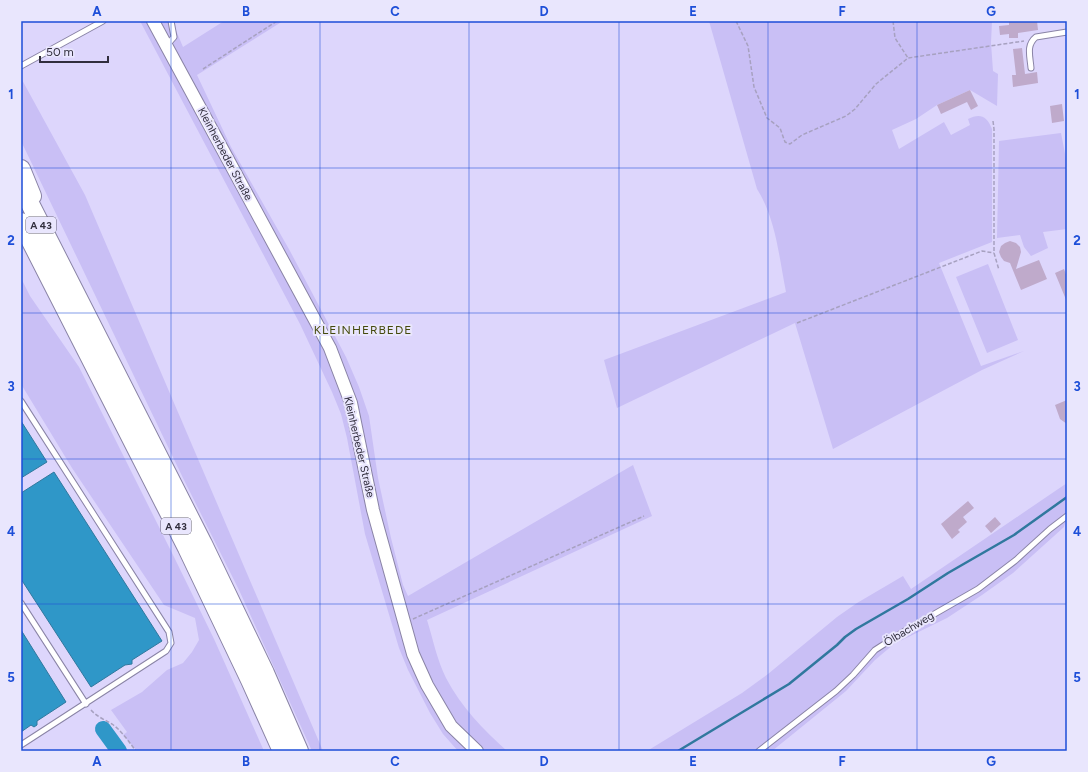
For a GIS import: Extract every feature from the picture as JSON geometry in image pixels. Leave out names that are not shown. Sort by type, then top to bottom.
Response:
[{"type":"highway","points":[[21,169],[61,265]]},
{"type":"highway","name":"A 43","points":[[21,186],[203,544],[265,673],[299,751]]},
{"type":"highway","name":"A 43","points":[[21,222],[187,548],[282,751]]},
{"type":"street","name":"Kleinherbeder Straße","points":[[153,21],[330,348],[351,403],[373,510],[413,654],[427,685],[451,726],[477,751]]},
{"type":"lane","points":[[21,66],[103,21]]},
{"type":"lane","points":[[166,46],[174,37],[171,21]]},
{"type":"lane","points":[[1031,68],[1029,44],[1032,40],[1036,37],[1067,32]]},
{"type":"lane","points":[[21,401],[169,632],[171,643],[166,652],[21,745]]},
{"type":"lane","name":"Ölbachweg","points":[[759,751],[836,691],[853,675],[875,650],[978,588],[1016,560],[1050,529],[1067,516]]},
{"type":"lane","points":[[21,603],[86,704]]},
{"type":"path","points":[[203,69],[277,21]]},
{"type":"path","points":[[736,21],[748,46],[754,87],[767,118],[780,128],[785,142],[790,144],[802,135],[846,116],[855,109],[876,84],[908,58],[1032,40]]},
{"type":"path","points":[[893,21],[895,38],[908,58]]},
{"type":"path","points":[[993,121],[994,254],[999,270]]},
{"type":"path","points":[[797,323],[982,251],[994,254]]},
{"type":"path","points":[[404,622],[436,610],[644,516]]},
{"type":"path","points":[[86,704],[93,713],[113,725],[136,751]]},
{"type":"shaded area","points":[[140,21],[172,21],[183,47],[224,21],[283,21],[197,75],[231,147],[290,251],[346,357],[359,387],[369,416],[378,478],[391,538],[403,585],[408,596],[633,465],[652,516],[427,620],[440,664],[458,699],[489,734],[507,751],[458,751],[443,734],[430,713],[408,670],[399,648],[365,534],[347,438],[341,414],[332,392],[300,324]]},
{"type":"shaded area","points":[[709,21],[992,21],[991,43],[993,71],[998,74],[997,106],[970,90],[937,105],[916,119],[892,130],[899,149],[944,122],[951,135],[970,125],[968,119],[972,117],[980,116],[988,121],[992,129],[992,242],[939,263],[981,366],[1024,351],[982,370],[833,449],[795,323],[617,408],[604,360],[786,292],[773,226],[769,213],[757,189]]},
{"type":"shaded area","points":[[21,78],[85,195],[323,751],[312,751],[239,590],[183,478],[21,141]]},
{"type":"shaded area","points":[[1061,133],[1067,164],[1067,229],[1043,232],[1048,248],[1031,256],[1024,247],[1020,235],[997,238],[999,141]]},
{"type":"shaded area","points":[[988,264],[1018,340],[987,353],[956,277]]},
{"type":"shaded area","points":[[21,278],[30,296],[79,367],[214,639],[264,751],[137,751],[123,735],[127,732],[111,710],[142,692],[167,670],[183,663],[199,640],[195,618],[164,605],[72,468],[21,384]]},
{"type":"shaded area","points":[[1067,483],[1067,516],[1064,527],[1013,573],[982,595],[947,618],[894,644],[875,660],[846,691],[772,751],[647,751],[742,693],[768,674],[837,617],[857,603],[903,576],[911,589]]},
{"type":"water","points":[[21,421],[47,462],[21,478]]},
{"type":"water","points":[[54,472],[162,641],[132,660],[132,664],[125,665],[91,687],[21,579],[21,493]]},
{"type":"water","points":[[21,630],[66,702],[37,721],[37,725],[34,727],[31,725],[21,732]]},
{"type":"building","points":[[1037,21],[1038,30],[1018,33],[1018,38],[1009,38],[1009,34],[1000,35],[999,26],[1009,25],[1009,22]]},
{"type":"building","points":[[1022,48],[1025,74],[1037,72],[1038,83],[1013,87],[1012,75],[1016,75],[1013,49]]},
{"type":"building","points":[[970,90],[978,106],[971,110],[967,102],[941,114],[937,105]]},
{"type":"building","points":[[1062,104],[1064,121],[1052,123],[1050,106]]},
{"type":"building","points":[[1010,241],[1016,243],[1020,247],[1021,252],[1016,269],[1039,260],[1047,279],[1021,290],[1010,263],[1004,261],[999,252],[1001,246]]},
{"type":"building","points":[[1064,269],[1067,277],[1067,302],[1055,273]]},
{"type":"building","points":[[1067,400],[1067,424],[1060,419],[1055,405]]},
{"type":"building","points":[[968,501],[974,508],[963,517],[967,522],[958,530],[960,532],[952,539],[941,524]]},
{"type":"building","points":[[995,517],[1001,524],[991,533],[985,526]]},
{"type":"waterway","points":[[678,751],[789,684],[856,629],[1014,535],[1067,497]]},
{"type":"waterway","points":[[103,729],[119,751]]},
{"type":"district","name":"KLEINHERBEDE","points":[[363,330]]}]
